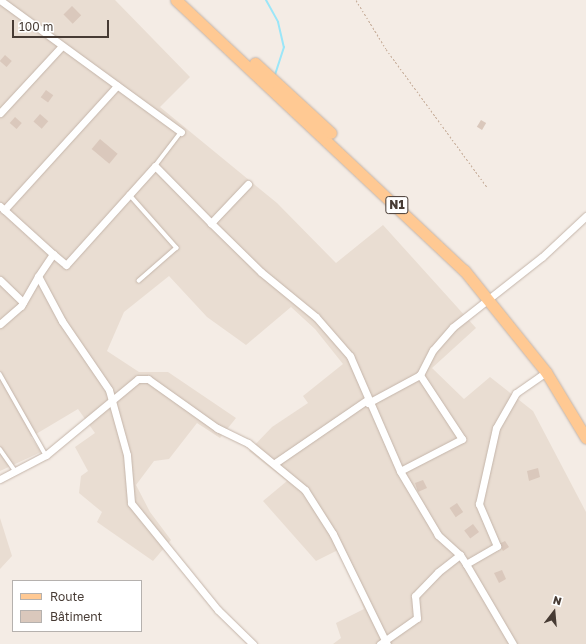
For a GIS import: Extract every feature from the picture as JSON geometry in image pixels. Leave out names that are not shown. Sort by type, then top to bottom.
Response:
[{"type":"main road","name":"N1","points":[[176,0],[222,38]]},
{"type":"main road","name":"N1","points":[[184,0],[442,247],[490,297],[551,368],[586,424]]},
{"type":"main road","name":"N1","points":[[490,297],[546,372],[586,438]]},
{"type":"street","points":[[0,0],[181,132]]},
{"type":"street","points":[[0,113],[62,46]]},
{"type":"street","points":[[117,86],[2,208],[66,265],[155,166],[211,223],[333,335],[350,356],[368,401],[400,471],[438,535],[460,555],[466,564],[513,644]]},
{"type":"street","points":[[211,223],[248,184]]},
{"type":"street","points":[[275,463],[368,401],[420,375],[433,350],[453,327],[542,257],[586,216]]},
{"type":"street","points":[[0,324],[23,302],[53,254]]},
{"type":"street","points":[[38,276],[62,321],[113,403],[127,455],[131,503],[204,594],[253,644]]},
{"type":"street","points":[[0,280],[23,302]]},
{"type":"street","points":[[466,564],[497,546],[479,504],[496,428],[516,392],[546,372]]},
{"type":"street","points":[[400,471],[462,439],[420,375]]},
{"type":"street","points":[[0,479],[14,469],[46,455],[113,403],[138,379],[148,379],[217,428],[248,443],[275,463],[305,490],[333,534],[384,643],[417,618],[415,596],[418,590],[460,555]]},
{"type":"lane","points":[[155,166],[181,132]]},
{"type":"lane","points":[[129,194],[177,248],[139,281]]},
{"type":"lane","points":[[0,374],[46,455]]},
{"type":"lane","points":[[0,449],[14,469]]},
{"type":"path","points":[[356,0],[386,49],[487,187]]},
{"type":"shaded area","points":[[0,0],[115,0],[190,77],[160,107],[277,203],[336,263],[383,225],[476,328],[432,368],[464,399],[490,377],[533,411],[586,512],[586,644],[333,644],[341,638],[336,623],[364,609],[351,575],[338,550],[316,561],[263,501],[287,481],[249,451],[272,427],[308,403],[303,396],[343,364],[315,329],[291,307],[246,345],[207,317],[169,276],[124,312],[107,351],[139,372],[168,372],[236,418],[220,438],[197,423],[169,459],[154,461],[136,485],[150,512],[171,540],[153,561],[97,522],[102,512],[79,493],[81,476],[88,471],[75,447],[95,433],[78,409],[31,437],[41,452],[0,471]]},
{"type":"shaded area","points":[[0,518],[12,556],[0,569]]},
{"type":"building","points":[[72,6],[81,15],[73,24],[64,14]]},
{"type":"building","points":[[5,55],[12,61],[7,67],[0,61]]},
{"type":"building","points":[[46,90],[53,95],[48,103],[41,97]]},
{"type":"building","points":[[40,114],[48,121],[42,129],[33,122]]},
{"type":"building","points":[[15,117],[22,123],[17,129],[10,123]]},
{"type":"building","points":[[481,120],[486,123],[482,130],[477,127]]},
{"type":"building","points":[[100,139],[118,154],[109,164],[92,149]]},
{"type":"building","points":[[538,468],[540,477],[529,481],[527,471]]},
{"type":"building","points":[[423,480],[427,488],[418,492],[415,483]]},
{"type":"building","points":[[457,503],[463,512],[456,517],[450,508]]},
{"type":"building","points":[[473,524],[479,532],[470,539],[464,531]]},
{"type":"building","points":[[505,541],[509,547],[503,551],[499,544]]},
{"type":"building","points":[[502,570],[506,579],[499,583],[494,573]]},
{"type":"waterway","points":[[266,0],[278,22],[284,47],[275,75]]}]
